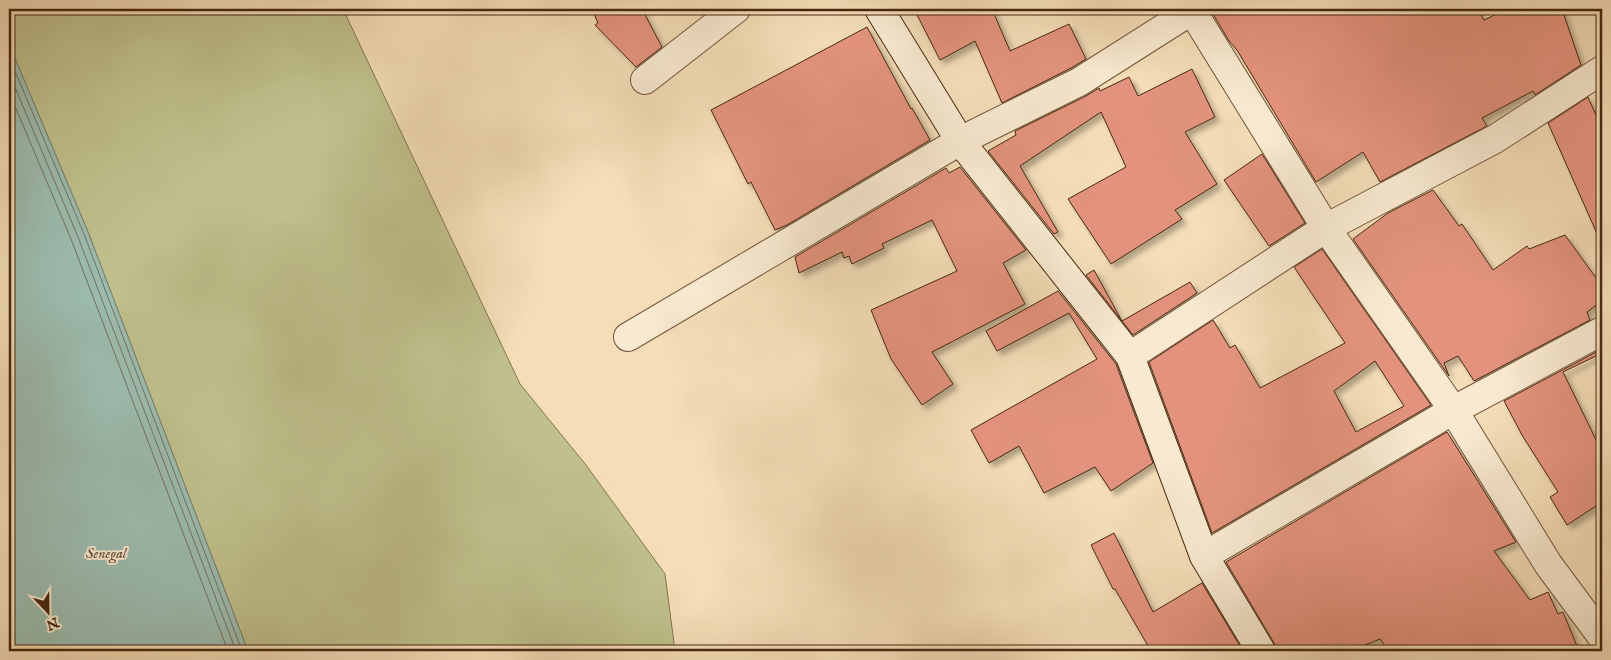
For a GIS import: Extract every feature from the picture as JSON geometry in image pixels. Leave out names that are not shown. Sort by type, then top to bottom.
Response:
[{"type":"street","points":[[646,80],[736,9]]},
{"type":"street","points":[[879,9],[960,141],[1130,356],[1204,556],[1261,651]]},
{"type":"street","points":[[628,337],[960,141],[1079,82],[1192,9],[1326,228],[1454,411],[1548,564],[1602,637]]},
{"type":"street","points":[[1130,356],[1326,228],[1495,139],[1602,70]]},
{"type":"street","points":[[1204,556],[1454,411],[1602,331]]},
{"type":"green space","points":[[9,9],[343,9],[520,384],[586,465],[665,574],[675,651],[248,651],[88,232],[9,44]]},
{"type":"water","name":"Senegal","points":[[9,44],[88,232],[248,651],[9,651]]},
{"type":"building","points":[[592,9],[642,9],[662,47],[636,67],[595,25],[598,23]]},
{"type":"building","points":[[914,9],[992,9],[1010,51],[1069,24],[1086,59],[1002,103],[975,41],[940,60]]},
{"type":"building","points":[[1210,9],[1477,9],[1484,20],[1507,9],[1562,9],[1581,65],[1535,95],[1533,91],[1482,118],[1487,126],[1380,182],[1363,152],[1316,182],[1237,50],[1229,41]]},
{"type":"building","points":[[867,27],[930,140],[787,225],[775,230],[751,182],[748,184],[711,110]]},
{"type":"building","points":[[1192,69],[1215,117],[1185,132],[1217,184],[1175,210],[1182,219],[1111,264],[1068,199],[1126,167],[1101,112],[1020,166],[1058,232],[1054,234],[988,151],[1016,135],[1015,131],[1099,88],[1100,91],[1129,77],[1138,96]]},
{"type":"building","points":[[1588,97],[1602,129],[1602,245],[1548,123]]},
{"type":"building","points":[[1262,154],[1305,223],[1269,246],[1224,180]]},
{"type":"building","points":[[960,167],[1026,250],[1003,263],[1025,304],[932,352],[953,384],[922,405],[891,359],[871,310],[957,271],[932,220],[882,244],[884,248],[852,264],[849,256],[844,258],[842,252],[799,273],[795,257],[946,168],[949,173]]},
{"type":"building","points":[[1433,190],[1459,226],[1462,224],[1493,270],[1527,246],[1529,249],[1565,235],[1602,286],[1602,301],[1587,312],[1590,320],[1474,381],[1458,356],[1444,363],[1449,376],[1353,239],[1388,213]]},
{"type":"building","points":[[1322,249],[1431,405],[1212,533],[1149,362],[1213,320],[1230,348],[1235,345],[1260,388],[1345,343],[1294,267]],"holes":[[[1375,361],[1404,406],[1356,432],[1334,391]]]},
{"type":"building","points":[[1094,270],[1122,321],[1086,275]]},
{"type":"building","points":[[1190,282],[1197,293],[1133,335],[1122,321]]},
{"type":"building","points":[[1058,291],[1116,364],[1153,463],[1111,491],[1095,467],[1044,493],[1019,446],[989,463],[971,430],[1097,359],[1069,313],[997,351],[986,331]]},
{"type":"building","points":[[1602,349],[1602,353],[1563,372],[1602,452],[1602,502],[1567,525],[1550,497],[1558,492],[1522,435],[1504,401]]},
{"type":"building","points":[[1447,432],[1516,542],[1494,551],[1530,600],[1548,592],[1558,614],[1563,612],[1579,651],[1389,651],[1380,639],[1350,651],[1277,651],[1226,562]]},
{"type":"building","points":[[1114,533],[1153,612],[1202,583],[1243,651],[1151,651],[1115,589],[1113,589],[1091,545]]}]
